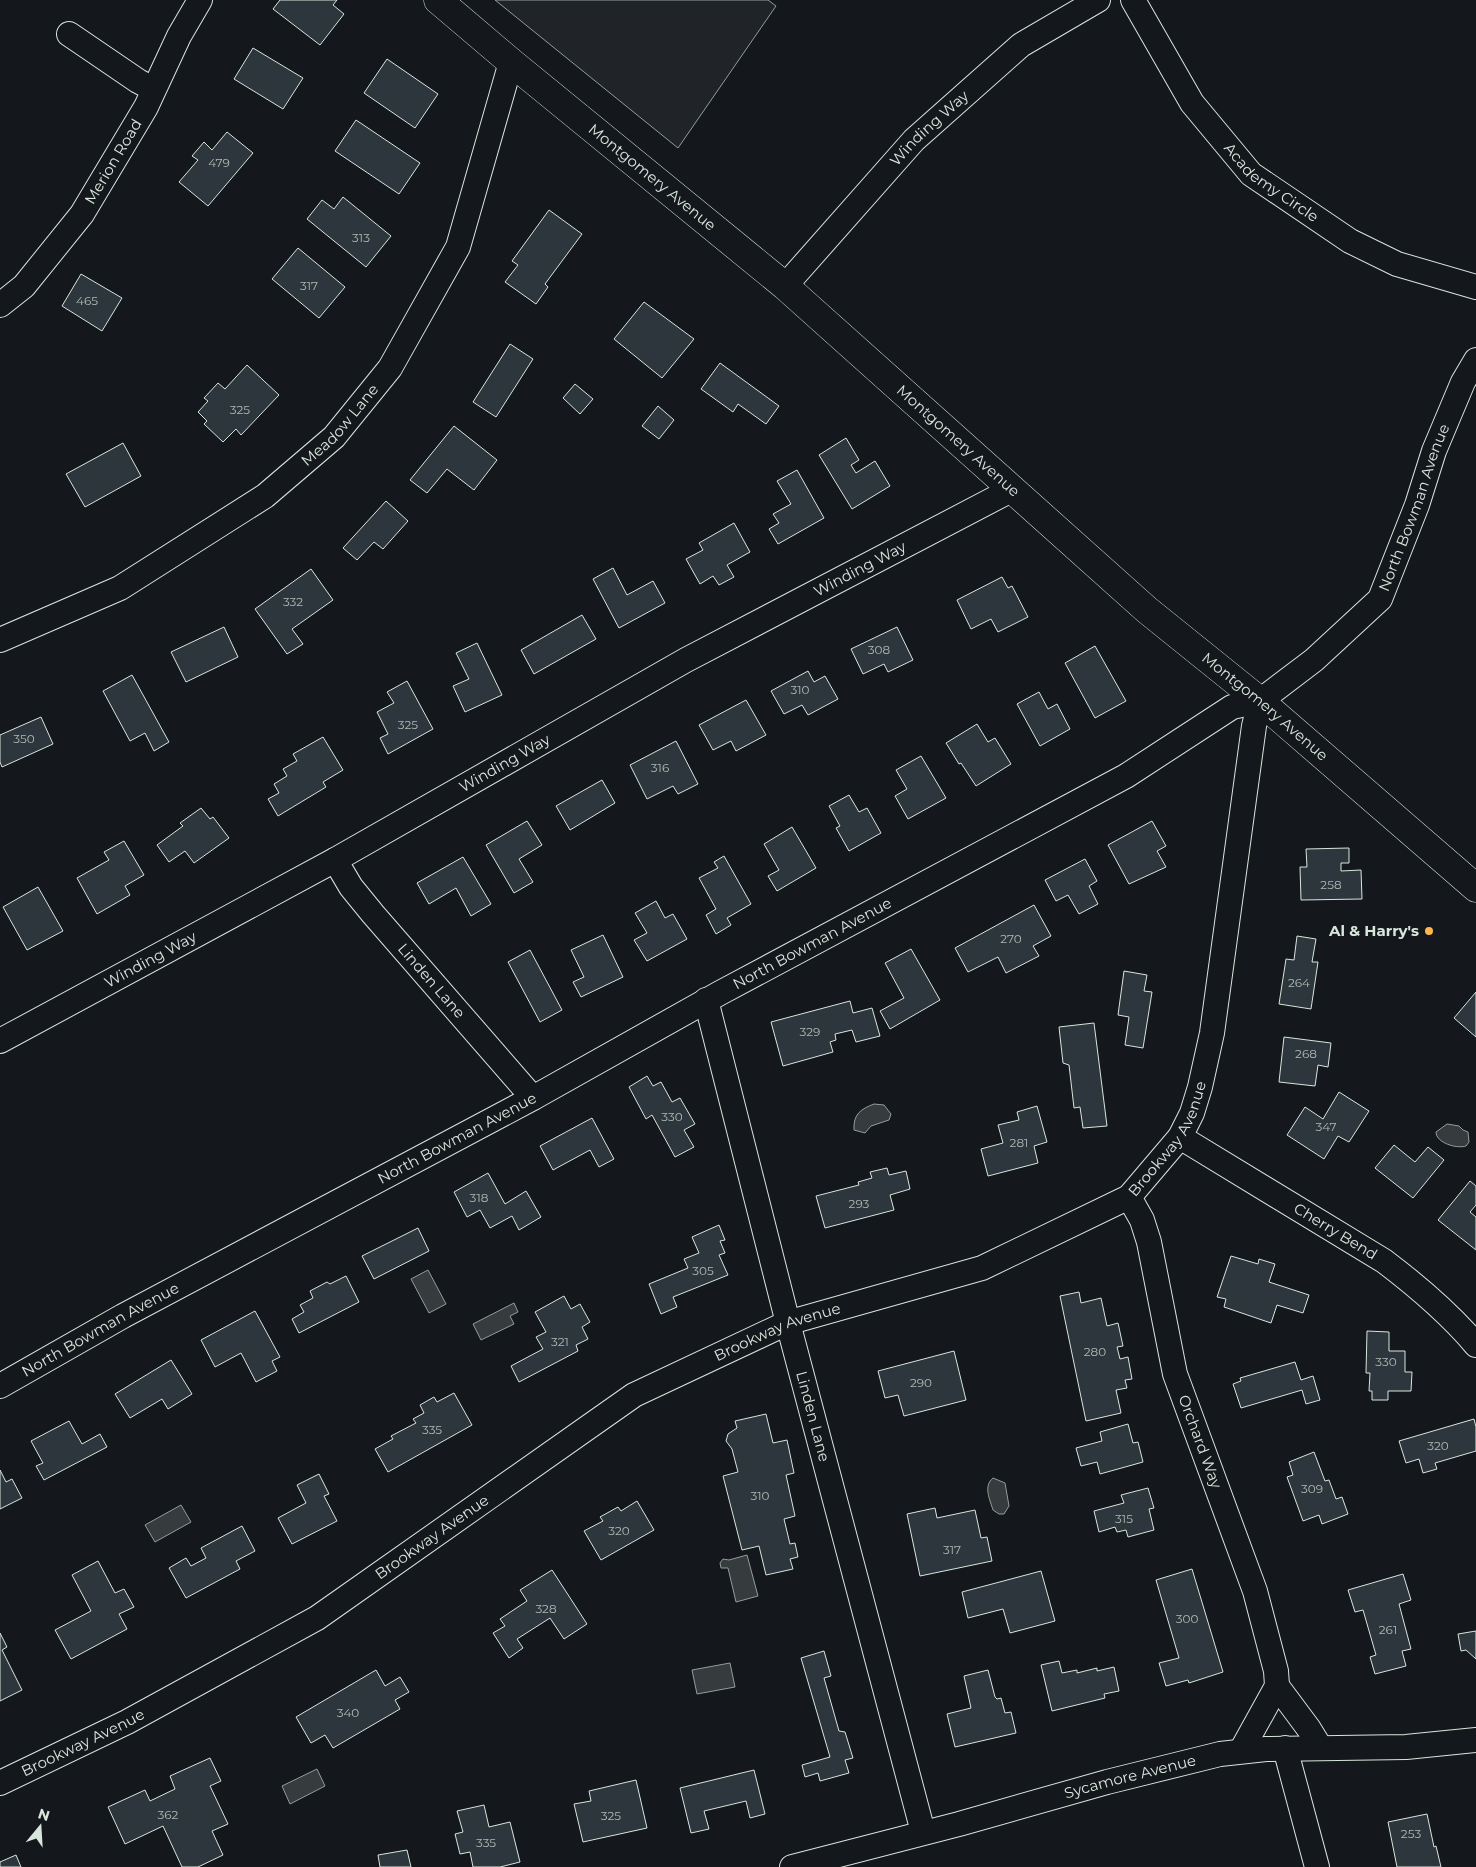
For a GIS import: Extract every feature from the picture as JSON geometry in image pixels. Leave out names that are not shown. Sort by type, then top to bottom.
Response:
[{"type":"main road","name":"Montgomery Avenue","points":[[438,0],[785,286],[1147,610],[1260,701],[1476,888]]},
{"type":"street","name":"Merion Road","points":[[0,305],[24,286],[82,214],[146,107],[179,36],[200,0]]},
{"type":"street","name":"Winding Way","points":[[785,286],[914,140],[1021,45],[1098,0]]},
{"type":"street","name":"Academy Circle","points":[[1133,0],[1192,103],[1251,174],[1350,241],[1396,264],[1476,287]]},
{"type":"street","points":[[69,34],[138,81],[153,89]]},
{"type":"street","name":"Meadow Lane","points":[[0,640],[120,588],[265,496],[334,437],[390,368],[458,247],[511,62]]},
{"type":"street","name":"North Bowman Avenue","points":[[0,1386],[123,1316],[533,1098],[706,1000],[1126,776],[1232,707],[1260,701],[1314,660],[1380,599],[1417,505],[1434,451],[1463,382],[1476,360]]},
{"type":"street","name":"Winding Way","points":[[0,1041],[334,860],[686,660],[1012,489]]},
{"type":"street","name":"Brookway Avenue","points":[[0,1783],[127,1722],[317,1618],[634,1395],[788,1322],[982,1268],[1129,1197],[1180,1137],[1192,1113],[1200,1087],[1212,1033],[1254,726],[1260,701]]},
{"type":"street","name":"Linden Lane","points":[[334,860],[351,887],[373,914],[533,1098]]},
{"type":"street","name":"Linden Lane","points":[[706,1000],[788,1322],[923,1832]]},
{"type":"street","name":"Cherry Bend","points":[[1180,1137],[1384,1261],[1413,1283],[1476,1345]]},
{"type":"street","name":"Orchard Way","points":[[1129,1197],[1142,1220],[1149,1242],[1176,1374],[1255,1590],[1276,1671],[1277,1686],[1320,1747]]},
{"type":"street","points":[[1241,1751],[1277,1686]]},
{"type":"street","name":"Sycamore Avenue","points":[[792,1867],[958,1824],[1107,1782],[1241,1751],[1320,1747],[1406,1747],[1476,1740]]},
{"type":"street","points":[[1285,1748],[1317,1867]]},
{"type":"shaded area","points":[[495,0],[768,0],[776,6],[678,148]]},
{"type":"shaded area","points":[[874,1104],[884,1105],[891,1114],[889,1120],[871,1126],[865,1133],[854,1130],[856,1116],[865,1108]]},
{"type":"shaded area","points":[[1447,1124],[1459,1126],[1468,1132],[1469,1142],[1466,1146],[1453,1146],[1439,1139],[1436,1132]]},
{"type":"shaded area","points":[[428,1270],[446,1304],[429,1313],[411,1279]]},
{"type":"shaded area","points":[[514,1303],[518,1312],[510,1316],[514,1324],[481,1340],[473,1324]]},
{"type":"shaded area","points":[[993,1478],[1005,1483],[1009,1506],[1004,1514],[999,1514],[993,1510],[990,1502],[988,1485]]},
{"type":"shaded area","points":[[181,1505],[191,1522],[155,1542],[145,1525]]},
{"type":"shaded area","points":[[747,1555],[758,1596],[736,1602],[728,1568],[721,1568],[720,1563],[723,1559],[729,1560]]},
{"type":"shaded area","points":[[730,1663],[735,1687],[697,1694],[692,1670]]},
{"type":"shaded area","points":[[317,1769],[325,1786],[290,1804],[282,1786]]},
{"type":"building","points":[[280,0],[337,0],[333,5],[344,14],[320,45],[273,9]]},
{"type":"building","points":[[253,48],[303,78],[283,109],[234,79]]},
{"type":"building","points":[[387,59],[438,94],[415,128],[364,93]]},
{"type":"building","points":[[356,120],[420,163],[399,194],[335,151]]},
{"type":"building","points":[[227,132],[253,153],[208,206],[179,182],[198,160],[192,156],[204,142],[212,150]]},
{"type":"building","points":[[343,197],[391,236],[366,267],[307,219],[322,200],[334,209]]},
{"type":"building","points":[[549,210],[582,234],[545,284],[548,287],[536,304],[505,282],[518,265],[512,261]]},
{"type":"building","points":[[298,248],[345,287],[319,318],[272,279]]},
{"type":"building","points":[[81,274],[122,298],[102,331],[62,306]]},
{"type":"building","points":[[644,302],[694,339],[662,378],[614,339]]},
{"type":"building","points":[[510,344],[533,359],[496,417],[473,402]]},
{"type":"building","points":[[720,363],[779,406],[766,424],[738,404],[733,412],[701,389]]},
{"type":"building","points":[[247,365],[279,395],[241,435],[236,429],[223,442],[204,424],[207,421],[198,412],[208,401],[204,398],[218,383],[225,389]]},
{"type":"building","points":[[575,384],[593,399],[580,414],[563,398]]},
{"type":"building","points":[[658,406],[674,420],[659,439],[642,426]]},
{"type":"building","points":[[454,426],[497,460],[474,490],[447,469],[427,493],[410,480]]},
{"type":"building","points":[[846,438],[859,460],[851,465],[856,473],[875,461],[890,486],[852,509],[819,455]]},
{"type":"building","points":[[123,443],[141,476],[85,507],[66,474]]},
{"type":"building","points":[[797,470],[824,518],[778,544],[769,529],[779,523],[773,514],[791,504],[777,481]]},
{"type":"building","points":[[386,501],[408,521],[383,549],[374,542],[357,560],[343,548]]},
{"type":"building","points":[[734,523],[750,552],[727,565],[734,577],[719,585],[713,576],[700,584],[686,559],[703,550],[699,543]]},
{"type":"building","points":[[613,568],[627,595],[653,581],[665,603],[619,628],[593,579]]},
{"type":"building","points":[[311,569],[333,600],[292,629],[303,644],[287,654],[255,609]]},
{"type":"building","points":[[1002,577],[1008,588],[1012,586],[1028,617],[998,632],[991,619],[971,629],[957,600]]},
{"type":"building","points":[[582,615],[596,639],[534,674],[521,650]]},
{"type":"building","points":[[224,627],[238,657],[186,682],[171,652]]},
{"type":"building","points":[[897,627],[913,660],[888,672],[884,664],[863,674],[851,649]]},
{"type":"building","points":[[477,643],[502,695],[465,712],[453,686],[469,679],[456,653]]},
{"type":"building","points":[[1095,646],[1126,701],[1095,718],[1065,663]]},
{"type":"building","points":[[808,671],[814,682],[825,676],[838,699],[808,715],[802,705],[784,714],[771,691]]},
{"type":"building","points":[[132,675],[169,742],[154,751],[145,733],[130,741],[103,691]]},
{"type":"building","points":[[407,681],[433,729],[388,754],[380,738],[388,734],[377,712],[394,703],[387,692]]},
{"type":"building","points":[[1039,692],[1048,709],[1057,704],[1070,729],[1040,746],[1017,704]]},
{"type":"building","points":[[746,700],[766,735],[736,751],[731,741],[713,750],[699,725]]},
{"type":"building","points":[[41,717],[53,744],[2,767],[0,762],[0,735]]},
{"type":"building","points":[[977,724],[988,742],[995,738],[1011,764],[976,786],[946,743]]},
{"type":"building","points":[[323,737],[343,770],[323,782],[326,787],[278,816],[268,799],[279,793],[274,784],[287,776],[283,769],[297,761],[293,754]]},
{"type":"building","points":[[676,741],[698,784],[678,794],[673,786],[647,799],[630,765]]},
{"type":"building","points":[[921,756],[946,798],[908,819],[895,796],[907,789],[896,770]]},
{"type":"building","points":[[602,780],[615,803],[570,830],[556,806]]},
{"type":"building","points":[[849,795],[859,812],[867,808],[881,833],[849,851],[836,828],[840,826],[829,806]]},
{"type":"building","points":[[201,808],[210,819],[213,817],[229,838],[194,863],[185,851],[169,862],[157,845],[183,826],[180,823]]},
{"type":"building","points":[[527,821],[542,845],[519,859],[533,882],[514,893],[486,845]]},
{"type":"building","points":[[1152,821],[1166,846],[1157,851],[1166,867],[1129,884],[1108,845]]},
{"type":"building","points":[[792,827],[816,868],[777,891],[768,876],[779,870],[764,844]]},
{"type":"building","points":[[124,841],[144,875],[125,886],[130,895],[97,914],[77,878],[109,860],[104,852]]},
{"type":"building","points":[[1349,848],[1349,863],[1341,863],[1341,871],[1361,870],[1362,899],[1301,900],[1300,867],[1307,867],[1306,849]]},
{"type":"building","points":[[724,856],[751,904],[727,918],[731,925],[716,934],[706,915],[716,909],[699,878],[718,868],[714,862]]},
{"type":"building","points":[[463,857],[491,904],[471,916],[456,888],[429,904],[417,883]]},
{"type":"building","points":[[1085,859],[1097,881],[1089,886],[1098,904],[1079,914],[1068,895],[1056,901],[1045,880]]},
{"type":"building","points":[[38,887],[63,931],[27,950],[3,907]]},
{"type":"building","points":[[656,901],[665,918],[673,914],[687,939],[647,961],[634,940],[647,933],[635,913]]},
{"type":"building","points":[[1034,905],[1051,936],[1033,946],[1039,956],[1006,973],[998,957],[968,972],[955,948]]},
{"type":"building","points":[[603,935],[623,977],[581,997],[573,982],[584,977],[571,950]]},
{"type":"building","points":[[1297,936],[1316,939],[1312,962],[1318,962],[1311,1009],[1279,1004],[1286,959],[1294,960]]},
{"type":"building","points":[[911,949],[940,1000],[890,1029],[880,1011],[904,998],[885,963]]},
{"type":"building","points":[[530,950],[562,1010],[540,1022],[508,962]]},
{"type":"building","points":[[1124,971],[1147,975],[1144,991],[1152,992],[1143,1048],[1125,1045],[1129,1017],[1118,1015]]},
{"type":"building","points":[[1476,992],[1476,1037],[1454,1018]]},
{"type":"building","points":[[850,1001],[853,1013],[872,1008],[880,1036],[856,1042],[852,1030],[835,1034],[836,1040],[830,1042],[833,1052],[783,1066],[771,1022]]},
{"type":"building","points":[[1094,1023],[1107,1126],[1083,1128],[1080,1107],[1074,1108],[1069,1065],[1063,1063],[1059,1027]]},
{"type":"building","points":[[1284,1037],[1331,1043],[1328,1067],[1318,1065],[1315,1086],[1279,1082]]},
{"type":"building","points":[[647,1076],[653,1086],[661,1082],[672,1102],[680,1098],[695,1124],[684,1130],[694,1147],[675,1157],[652,1115],[646,1119],[629,1087]]},
{"type":"building","points":[[1339,1092],[1369,1111],[1349,1142],[1338,1136],[1324,1159],[1287,1135],[1305,1107],[1323,1119]]},
{"type":"building","points":[[1037,1106],[1047,1142],[1034,1146],[1038,1163],[988,1176],[981,1149],[1003,1143],[998,1125],[1019,1120],[1017,1112]]},
{"type":"building","points":[[592,1118],[614,1159],[599,1167],[590,1150],[553,1170],[540,1146]]},
{"type":"building","points":[[1394,1145],[1415,1162],[1428,1147],[1444,1160],[1413,1198],[1375,1168]]},
{"type":"building","points":[[887,1168],[889,1175],[906,1171],[910,1189],[890,1195],[894,1210],[825,1228],[816,1196],[859,1185],[858,1182],[872,1178],[870,1172]]},
{"type":"building","points":[[488,1173],[505,1204],[526,1191],[541,1217],[519,1230],[512,1216],[490,1228],[480,1210],[467,1217],[454,1192]]},
{"type":"building","points":[[1470,1181],[1476,1186],[1476,1205],[1470,1212],[1476,1217],[1476,1250],[1438,1220]]},
{"type":"building","points":[[719,1225],[725,1240],[720,1241],[725,1253],[719,1255],[728,1275],[673,1297],[677,1307],[661,1314],[649,1284],[688,1268],[684,1259],[699,1253],[692,1237]]},
{"type":"building","points":[[418,1228],[429,1251],[374,1279],[362,1256]]},
{"type":"building","points":[[1231,1256],[1258,1264],[1259,1259],[1275,1264],[1269,1282],[1309,1295],[1303,1313],[1277,1305],[1271,1323],[1224,1307],[1226,1299],[1217,1297]]},
{"type":"building","points":[[346,1276],[359,1302],[299,1333],[292,1319],[304,1312],[300,1305],[313,1298],[310,1291],[327,1282],[330,1284]]},
{"type":"building","points":[[1079,1292],[1081,1303],[1101,1298],[1107,1326],[1118,1323],[1123,1346],[1117,1347],[1120,1359],[1128,1357],[1132,1379],[1125,1380],[1127,1388],[1116,1390],[1121,1413],[1086,1421],[1060,1296]]},
{"type":"building","points":[[564,1296],[571,1309],[580,1304],[590,1322],[582,1327],[588,1339],[576,1345],[578,1351],[519,1382],[511,1366],[543,1349],[536,1337],[546,1332],[535,1312]]},
{"type":"building","points":[[255,1311],[280,1357],[272,1361],[277,1371],[256,1382],[241,1353],[215,1367],[201,1340]]},
{"type":"building","points":[[1367,1331],[1389,1332],[1389,1351],[1405,1351],[1405,1372],[1412,1372],[1411,1391],[1388,1391],[1388,1400],[1372,1400],[1372,1391],[1369,1391],[1370,1373],[1366,1373]]},
{"type":"building","points":[[954,1351],[966,1400],[904,1416],[898,1395],[885,1398],[878,1371]]},
{"type":"building","points":[[171,1360],[192,1394],[168,1409],[162,1399],[130,1418],[115,1394]]},
{"type":"building","points":[[1295,1362],[1301,1380],[1313,1376],[1320,1400],[1306,1404],[1302,1390],[1241,1408],[1233,1384],[1241,1381],[1240,1378]]},
{"type":"building","points":[[454,1393],[472,1425],[388,1472],[375,1449],[393,1439],[391,1436],[416,1423],[413,1419],[424,1413],[420,1405],[434,1397],[437,1402]]},
{"type":"building","points":[[766,1414],[773,1443],[787,1440],[794,1473],[786,1475],[795,1516],[784,1519],[790,1544],[795,1543],[798,1557],[790,1559],[793,1569],[766,1575],[759,1546],[742,1550],[723,1476],[738,1472],[732,1449],[726,1441],[728,1434],[737,1428],[735,1421]]},
{"type":"building","points":[[1474,1419],[1476,1451],[1435,1463],[1437,1469],[1423,1473],[1419,1459],[1406,1463],[1399,1441]]},
{"type":"building","points":[[69,1421],[82,1444],[100,1434],[107,1447],[44,1480],[36,1466],[43,1463],[31,1441]]},
{"type":"building","points":[[1128,1424],[1133,1443],[1138,1442],[1143,1462],[1100,1474],[1097,1462],[1081,1466],[1076,1448],[1102,1441],[1100,1432]]},
{"type":"building","points":[[1314,1452],[1325,1481],[1329,1480],[1336,1499],[1342,1497],[1348,1514],[1322,1524],[1319,1515],[1303,1521],[1287,1477],[1293,1475],[1289,1462]]},
{"type":"building","points":[[0,1470],[6,1482],[12,1479],[22,1498],[0,1509]]},
{"type":"building","points":[[319,1474],[329,1494],[324,1496],[337,1521],[292,1544],[278,1518],[306,1503],[297,1485]]},
{"type":"building","points":[[1148,1488],[1154,1508],[1149,1509],[1154,1530],[1128,1537],[1126,1530],[1117,1532],[1115,1527],[1099,1532],[1094,1511],[1124,1503],[1121,1495]]},
{"type":"building","points":[[637,1501],[654,1530],[601,1560],[584,1531],[603,1521],[600,1517],[618,1507],[621,1511]]},
{"type":"building","points":[[935,1508],[937,1518],[975,1510],[981,1538],[987,1537],[992,1561],[920,1576],[907,1514]]},
{"type":"building","points":[[242,1526],[255,1551],[236,1561],[240,1569],[186,1598],[169,1568],[186,1558],[191,1566],[206,1558],[201,1548]]},
{"type":"building","points":[[98,1561],[115,1593],[124,1589],[134,1607],[119,1614],[127,1629],[71,1659],[55,1630],[91,1611],[72,1575]]},
{"type":"building","points":[[1192,1569],[1223,1672],[1189,1683],[1188,1680],[1166,1686],[1159,1663],[1179,1658],[1156,1580]]},
{"type":"building","points":[[552,1570],[587,1624],[564,1639],[550,1618],[517,1639],[523,1648],[509,1658],[493,1633],[505,1626],[500,1619],[527,1601],[520,1590]]},
{"type":"building","points":[[1041,1571],[1055,1621],[1010,1633],[1003,1609],[968,1618],[962,1592]]},
{"type":"building","points":[[1403,1574],[1411,1600],[1399,1604],[1411,1649],[1402,1651],[1406,1666],[1375,1674],[1370,1657],[1376,1655],[1363,1610],[1355,1612],[1348,1590]]},
{"type":"building","points":[[1476,1631],[1476,1659],[1466,1650],[1461,1651],[1458,1634]]},
{"type":"building","points":[[0,1633],[7,1647],[2,1650],[22,1690],[0,1701]]},
{"type":"building","points":[[824,1651],[831,1676],[824,1678],[839,1731],[845,1732],[853,1758],[845,1760],[849,1773],[820,1781],[818,1773],[805,1777],[802,1765],[830,1757],[801,1658]]},
{"type":"building","points":[[1059,1661],[1062,1673],[1077,1670],[1077,1673],[1097,1668],[1097,1671],[1114,1667],[1119,1691],[1104,1694],[1105,1698],[1052,1711],[1041,1665]]},
{"type":"building","points":[[376,1670],[385,1686],[400,1677],[409,1692],[395,1700],[400,1709],[333,1748],[325,1735],[311,1743],[296,1717]]},
{"type":"building","points":[[988,1670],[995,1697],[997,1699],[1001,1698],[1005,1713],[1011,1712],[1016,1733],[955,1747],[947,1714],[971,1708],[964,1676]]},
{"type":"building","points":[[210,1758],[221,1781],[210,1786],[228,1824],[212,1831],[223,1855],[198,1867],[182,1867],[163,1826],[125,1844],[108,1807],[145,1790],[150,1801],[175,1789],[170,1776]]},
{"type":"building","points":[[754,1770],[765,1814],[750,1818],[746,1801],[704,1811],[709,1829],[691,1833],[680,1788]]},
{"type":"building","points":[[636,1780],[647,1828],[583,1842],[574,1804],[591,1801],[589,1791]]},
{"type":"building","points":[[484,1805],[489,1827],[510,1822],[520,1862],[500,1867],[473,1867],[470,1852],[460,1854],[455,1834],[463,1832],[457,1811]]},
{"type":"building","points":[[1427,1814],[1434,1847],[1436,1846],[1441,1867],[1397,1867],[1388,1822]]},
{"type":"building","points":[[407,1850],[411,1867],[380,1867],[378,1855]]},
{"type":"building","points":[[16,1855],[21,1867],[0,1867],[0,1862]]},
{"type":"place","name":"Al & Harry's","points":[[1429,931]]}]
